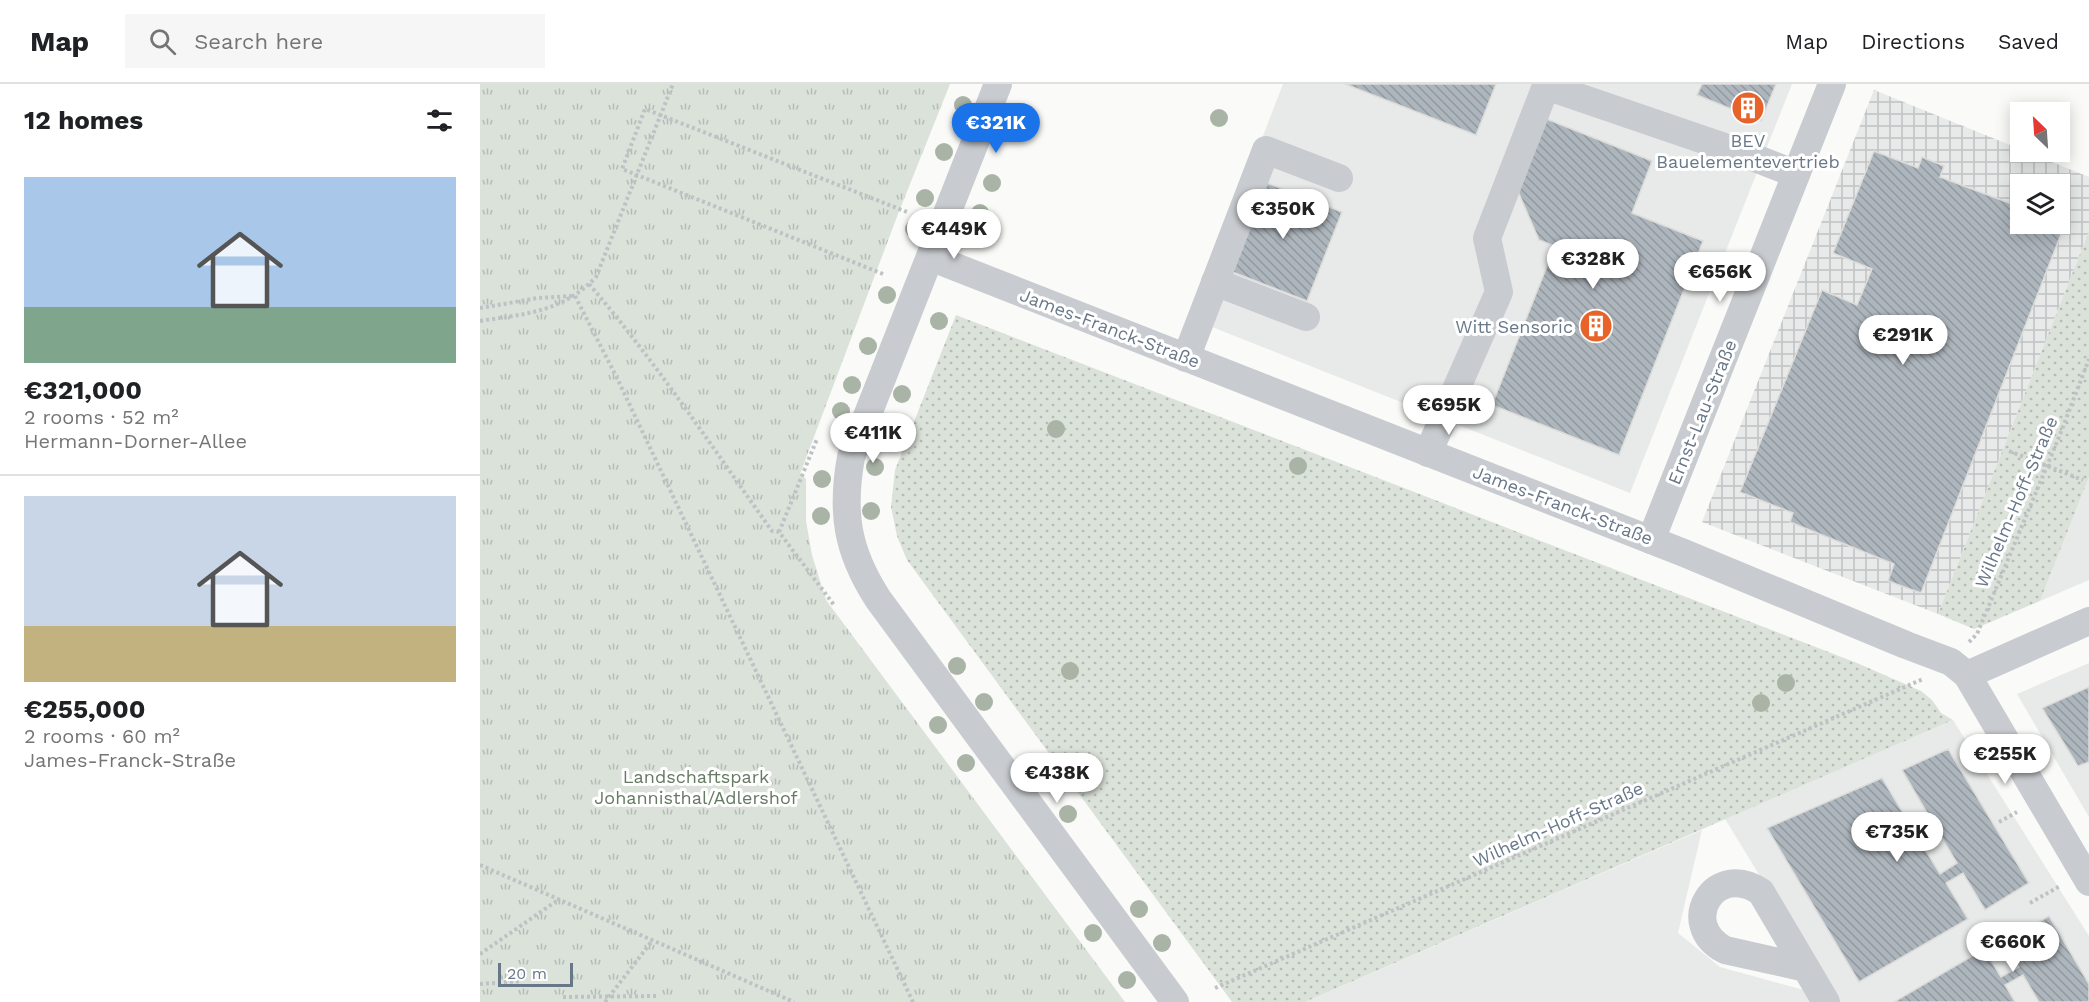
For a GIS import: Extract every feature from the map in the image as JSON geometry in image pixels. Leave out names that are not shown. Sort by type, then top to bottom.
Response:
[{"type":"street","points":[[998,84],[851,457],[847,485],[848,528],[856,560],[891,618],[1175,1002]]},
{"type":"street","name":"Ernst-Lau-Straße","points":[[1651,540],[1832,84]]},
{"type":"street","points":[[1428,453],[1499,292],[1487,238],[1546,86],[1739,152],[1796,174]]},
{"type":"street","points":[[1186,358],[1266,150],[1339,178]]},
{"type":"street","name":"James-Franck-Straße","points":[[930,258],[1651,540],[1952,662],[1967,675],[2077,883]]},
{"type":"street","points":[[1215,282],[1306,317]]},
{"type":"street","points":[[1967,675],[2089,621]]},
{"type":"street","points":[[1806,968],[1826,1002]]},
{"type":"path","points":[[480,321],[544,310],[575,296],[596,277],[673,84]]},
{"type":"path","points":[[883,274],[622,169],[645,109],[907,212]]},
{"type":"path","points":[[589,284],[642,349],[772,531],[779,532],[834,605]]},
{"type":"path","points":[[480,308],[538,298],[575,296]]},
{"type":"path","points":[[575,296],[616,376],[913,1002]]},
{"type":"path","name":"Wilhelm-Hoff-Straße","points":[[1969,643],[1977,634],[2089,359]]},
{"type":"path","points":[[779,532],[817,439]]},
{"type":"path","points":[[2009,451],[2083,480]]},
{"type":"path","name":"Wilhelm-Hoff-Straße","points":[[1215,988],[1912,684]]},
{"type":"path","points":[[1999,822],[2020,810]]},
{"type":"path","points":[[480,866],[794,1002]]},
{"type":"path","points":[[2030,903],[2077,883]]},
{"type":"path","points":[[480,954],[558,900]]},
{"type":"path","points":[[605,1002],[652,941]]},
{"type":"path","points":[[480,984],[522,981]]},
{"type":"path","points":[[563,997],[658,996]]},
{"type":"shaded area","points":[[1283,84],[1792,84],[1630,493],[1192,319]]},
{"type":"shaded area","points":[[1874,90],[2010,145],[2010,162],[2052,162],[2089,177],[2089,231],[1938,614],[1702,522]]},
{"type":"shaded area","points":[[2089,477],[2089,580],[2040,601]]},
{"type":"shaded area","points":[[2089,663],[2089,817],[2017,694]]},
{"type":"shaded area","points":[[1953,720],[2089,936],[2089,1002],[1837,1002],[1725,819]]},
{"type":"shaded area","points":[[1702,830],[1678,933],[1720,967],[1804,990],[1812,1002],[1305,1002]]},
{"type":"green space","name":"Landschaftspark Johannisthal/Adlershof","points":[[480,84],[950,84],[898,214],[800,474],[806,479],[806,521],[812,555],[826,600],[1125,1002],[480,1002]]},
{"type":"green space","points":[[2089,231],[2089,477],[2040,601],[1974,629],[1938,614]]},
{"type":"green space","points":[[956,315],[1857,663],[1921,691],[1932,700],[1941,713],[1953,720],[1305,1002],[1232,1002],[907,560],[897,536],[891,507],[895,470]]},
{"type":"building","points":[[1345,84],[1496,84],[1476,135]]},
{"type":"building","name":"BEV Bauelementevertrieb","points":[[1702,84],[1776,84],[1761,121],[1697,95]]},
{"type":"building","name":"Witt Sensoric","points":[[1544,118],[1652,161],[1632,213],[1703,241],[1619,455],[1492,405],[1555,246],[1539,240],[1517,189]]},
{"type":"building","points":[[1874,151],[1918,168],[1922,157],[1944,166],[1940,177],[2010,203],[2010,234],[2061,234],[1921,593],[1888,581],[1894,564],[1790,522],[1793,513],[1740,492],[1822,290],[1857,305],[1872,269],[1833,253]]},
{"type":"building","points":[[1259,180],[1342,212],[1307,301],[1225,269]]},
{"type":"building","points":[[2089,687],[2089,762],[2078,766],[2042,708]]},
{"type":"building","points":[[1948,749],[2029,883],[1985,910],[1963,873],[1946,883],[1968,919],[1859,982],[1767,828],[1882,778],[1915,833],[1933,823],[1902,770]],"holes":[[[1939,833],[1957,863],[1940,874],[1921,843]]]},
{"type":"building","points":[[2049,916],[2089,984],[2089,1002],[2039,1002],[2023,975],[2005,985],[2015,1002],[1894,1002],[1984,949],[2001,977],[2019,967],[2004,942]]},
{"type":"place","name":"BEV Bauelementevertrieb","points":[[1748,108]]},
{"type":"place","name":"Witt Sensoric","points":[[1596,326]]}]
